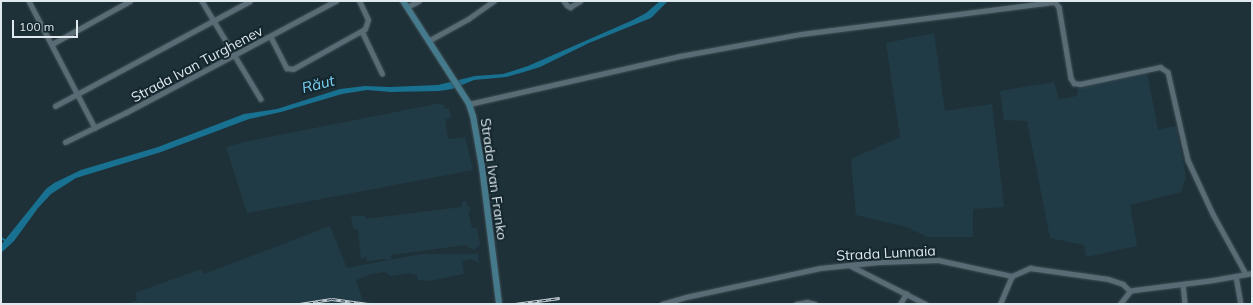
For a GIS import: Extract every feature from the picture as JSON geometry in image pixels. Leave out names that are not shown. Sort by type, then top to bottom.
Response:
[{"type":"main road","name":"Strada Ivan Franko","points":[[403,1],[469,104],[474,121],[482,167],[499,304]]},
{"type":"street","points":[[29,1],[95,128]]},
{"type":"street","points":[[52,44],[130,1]]},
{"type":"street","points":[[202,1],[261,99]]},
{"type":"street","points":[[55,106],[250,1]]},
{"type":"street","name":"Strada Ivan Turghenev","points":[[65,142],[236,56],[336,1]]},
{"type":"street","points":[[271,37],[286,68],[291,70],[362,31],[367,26],[368,20],[359,1]]},
{"type":"street","points":[[407,7],[419,1]]},
{"type":"street","points":[[428,41],[477,13],[494,1]]},
{"type":"street","points":[[564,1],[569,6],[580,1]]},
{"type":"street","points":[[469,104],[652,61],[801,34],[1054,2],[1059,7],[1071,78],[1074,83],[1080,84],[1160,67],[1166,69],[1168,72],[1188,160],[1214,214],[1246,274]]},
{"type":"street","points":[[362,31],[382,73]]},
{"type":"street","name":"Strada Lunnaia","points":[[662,304],[686,297],[820,268],[879,262],[938,260],[1012,276]]},
{"type":"street","points":[[850,266],[926,304]]},
{"type":"street","points":[[1000,304],[1012,276],[1022,273],[1028,269],[1036,268],[1108,279],[1123,284],[1130,291]]},
{"type":"street","points":[[1120,304],[1130,291],[1252,273]]},
{"type":"street","points":[[1236,276],[1241,304]]},
{"type":"street","points":[[1183,284],[1185,304]]},
{"type":"street","points":[[900,304],[906,294]]},
{"type":"street","points":[[796,304],[807,302],[815,304]]},
{"type":"shaded area","points":[[934,33],[945,111],[992,104],[1004,207],[973,209],[973,237],[927,237],[907,227],[856,215],[851,159],[900,137],[886,43]]},
{"type":"shaded area","points":[[1147,72],[1158,130],[1176,126],[1186,177],[1181,192],[1130,205],[1137,246],[1086,257],[1084,245],[1050,238],[1027,121],[1004,120],[1000,91],[1054,82],[1059,99],[1077,96],[1078,88]]},
{"type":"shaded area","points":[[441,103],[444,105],[445,109],[449,108],[451,118],[445,119],[448,139],[465,137],[473,170],[247,213],[226,147],[239,143]]},
{"type":"shaded area","points":[[466,201],[471,211],[468,212],[472,228],[477,228],[480,244],[474,250],[465,245],[391,255],[391,259],[386,260],[367,261],[366,257],[361,259],[358,230],[353,228],[351,216],[365,216],[366,219],[462,207],[462,202]]},
{"type":"shaded area","points":[[330,226],[347,268],[421,254],[478,254],[479,263],[471,259],[462,261],[464,274],[428,281],[418,280],[417,275],[411,273],[390,276],[385,272],[371,274],[356,280],[363,301],[383,304],[127,304],[137,300],[135,293],[201,269],[204,274]]},
{"type":"water","points":[[660,1],[668,1],[651,18],[589,43],[540,67],[524,72],[506,77],[474,80],[452,89],[439,91],[391,92],[367,90],[342,94],[281,112],[249,119],[161,152],[76,178],[51,194],[38,208],[14,241],[1,253],[1,245],[46,189],[54,183],[81,170],[158,147],[244,114],[277,109],[340,89],[365,86],[390,87],[438,85],[475,76],[503,74],[528,66],[633,20],[646,13]]},
{"type":"waterway","name":"Răut","points":[[1,238],[7,241]]},
{"type":"railway","points":[[515,304],[560,298]]},
{"type":"railway","points":[[300,304],[332,299],[368,304]]}]
